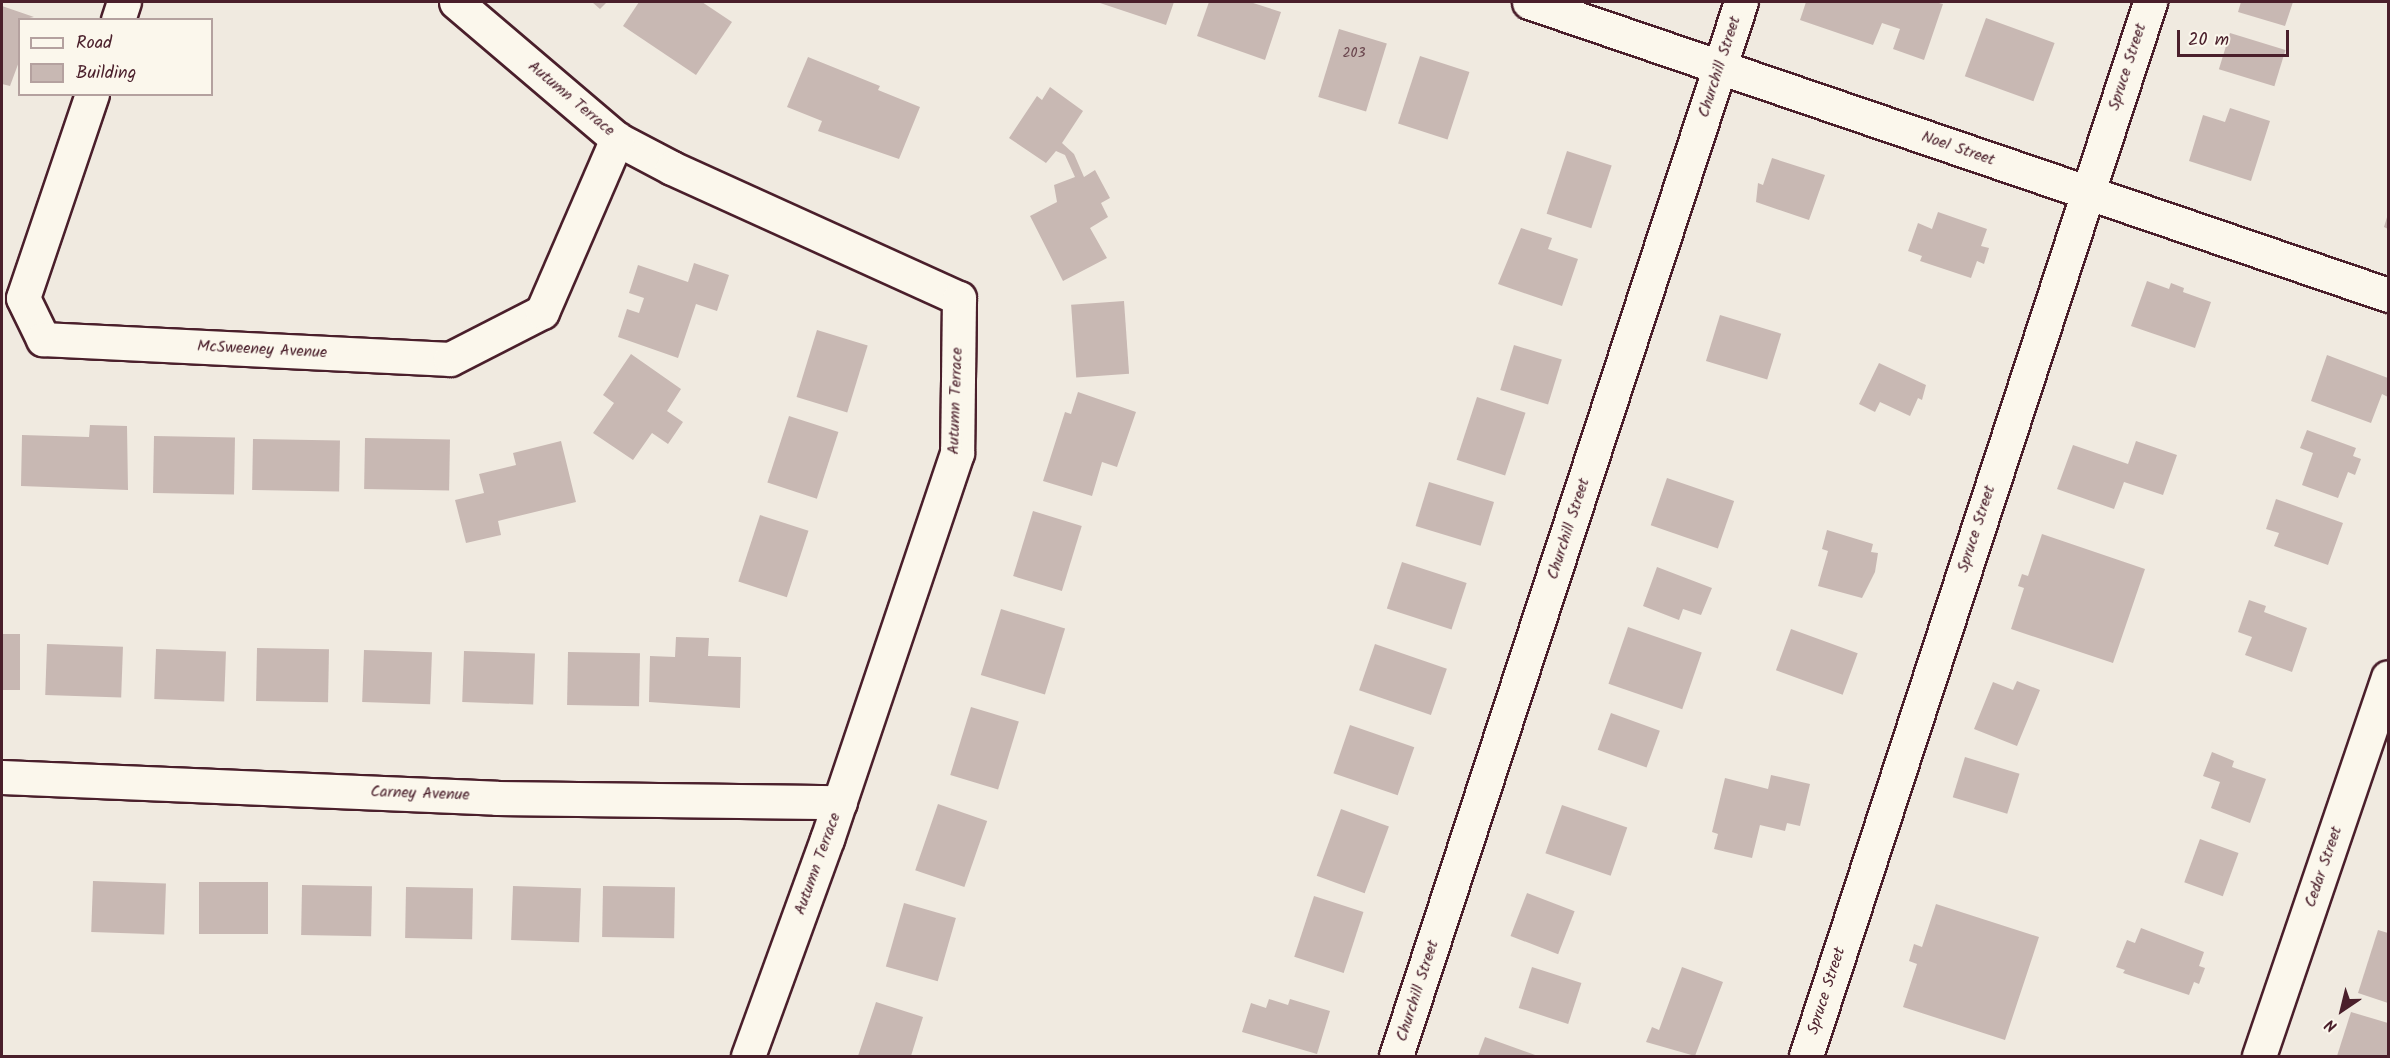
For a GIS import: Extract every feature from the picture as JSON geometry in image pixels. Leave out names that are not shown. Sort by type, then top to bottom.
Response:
[{"type":"street","points":[[119,18],[124,2]]},
{"type":"street","name":"Autumn Terrace","points":[[456,2],[617,139],[672,168],[959,298],[957,453],[840,802],[748,1056]]},
{"type":"street","name":"Noel Street","points":[[1529,2],[2388,295]]},
{"type":"street","name":"Churchill Street","points":[[1396,1056],[1741,2]]},
{"type":"street","name":"Spruce Street","points":[[1806,1056],[2150,2]]},
{"type":"street","name":"McSweeney Avenue","points":[[91,96],[23,298],[43,339],[450,359],[542,312],[617,139]]},
{"type":"street","name":"Cedar Street","points":[[2259,1056],[2388,677]]},
{"type":"street","name":"Carney Avenue","points":[[2,777],[497,798],[840,802]]},
{"type":"building","points":[[592,2],[607,2],[600,9]]},
{"type":"building","points":[[639,2],[702,2],[732,22],[696,75],[623,26]]},
{"type":"building","points":[[1097,2],[1174,2],[1166,25]]},
{"type":"building","points":[[1209,2],[1250,2],[1281,12],[1265,60],[1197,36]]},
{"type":"building","points":[[1806,2],[1935,2],[1943,4],[1924,60],[1893,49],[1900,29],[1882,23],[1873,45],[1800,20]]},
{"type":"building","points":[[2241,2],[2293,2],[2285,26],[2238,12]]},
{"type":"building","points":[[2,6],[34,17],[18,18],[18,64],[10,86],[2,84]]},
{"type":"building","points":[[1986,18],[2055,43],[2033,101],[1965,76]]},
{"type":"building","points":[[1339,29],[1387,44],[1366,112],[1318,97]]},
{"type":"building","points":[[2230,33],[2285,50],[2274,86],[2219,69]]},
{"type":"building","points":[[1420,56],[1469,72],[1448,140],[1398,124]]},
{"type":"building","points":[[808,57],[880,86],[878,90],[920,107],[899,159],[818,131],[822,121],[787,107]]},
{"type":"building","points":[[1050,87],[1083,111],[1062,143],[1074,154],[1084,177],[1095,170],[1110,198],[1101,203],[1108,217],[1090,228],[1107,258],[1063,281],[1030,216],[1057,202],[1054,185],[1075,177],[1065,155],[1056,151],[1046,163],[1009,138],[1037,96],[1042,100]]},
{"type":"building","points":[[2230,108],[2270,121],[2251,181],[2189,161],[2203,115],[2225,122]]},
{"type":"building","points":[[1567,151],[1612,166],[1591,228],[1547,214]]},
{"type":"building","points":[[1772,158],[1825,175],[1809,220],[1756,202],[1758,183],[1763,185]]},
{"type":"building","points":[[1938,212],[1987,229],[1981,246],[1989,248],[1984,264],[1977,261],[1971,278],[1920,261],[1922,256],[1908,251],[1918,223],[1932,229]]},
{"type":"building","points":[[2388,214],[2388,229],[2384,227]]},
{"type":"building","points":[[1521,228],[1552,238],[1548,249],[1578,259],[1562,306],[1498,284]]},
{"type":"building","points":[[694,263],[729,275],[717,311],[696,304],[678,358],[618,337],[627,309],[639,313],[644,298],[629,293],[638,265],[688,282]]},
{"type":"building","points":[[2147,281],[2169,289],[2171,283],[2184,288],[2183,292],[2211,302],[2195,348],[2131,326]]},
{"type":"building","points":[[1124,301],[1129,374],[1076,378],[1071,305]]},
{"type":"building","points":[[1720,315],[1781,334],[1767,380],[1706,361]]},
{"type":"building","points":[[817,330],[868,345],[847,412],[797,397]]},
{"type":"building","points":[[1514,345],[1562,360],[1548,405],[1500,390]]},
{"type":"building","points":[[631,354],[681,389],[667,411],[683,422],[668,444],[652,433],[633,460],[593,433],[614,403],[603,395]]},
{"type":"building","points":[[2327,355],[2388,378],[2388,397],[2382,394],[2371,423],[2311,401]]},
{"type":"building","points":[[1879,363],[1926,385],[1922,400],[1918,398],[1910,416],[1880,402],[1875,412],[1859,404]]},
{"type":"building","points":[[1078,392],[1136,412],[1117,467],[1102,462],[1092,496],[1043,481],[1065,412],[1071,414]]},
{"type":"building","points":[[1477,397],[1526,413],[1505,476],[1457,460]]},
{"type":"building","points":[[789,416],[838,432],[817,499],[767,483]]},
{"type":"building","points":[[90,425],[127,426],[128,490],[21,486],[22,435],[89,437]]},
{"type":"building","points":[[2307,430],[2356,448],[2353,456],[2361,459],[2355,475],[2348,472],[2338,498],[2302,485],[2313,453],[2300,448]]},
{"type":"building","points":[[154,436],[235,437],[234,494],[153,493]]},
{"type":"building","points":[[365,438],[450,439],[449,490],[364,489]]},
{"type":"building","points":[[253,439],[340,441],[339,492],[252,490]]},
{"type":"building","points":[[561,441],[576,502],[498,521],[501,535],[466,543],[455,500],[484,493],[479,474],[516,465],[513,453]]},
{"type":"building","points":[[2136,441],[2177,455],[2163,495],[2124,482],[2114,509],[2057,489],[2073,445],[2128,464]]},
{"type":"building","points":[[1667,478],[1734,501],[1718,548],[1651,525]]},
{"type":"building","points":[[1429,482],[1494,502],[1481,546],[1416,526]]},
{"type":"building","points":[[2276,499],[2343,523],[2328,565],[2274,546],[2279,533],[2266,529]]},
{"type":"building","points":[[1033,511],[1082,526],[1062,591],[1013,576]]},
{"type":"building","points":[[760,515],[809,531],[787,597],[738,582]]},
{"type":"building","points":[[1827,530],[1873,544],[1871,552],[1878,553],[1875,572],[1862,598],[1818,586],[1828,551],[1822,549]]},
{"type":"building","points":[[2042,534],[2145,569],[2113,663],[2011,629],[2024,588],[2018,586],[2022,574],[2028,576]]},
{"type":"building","points":[[1402,562],[1467,583],[1452,630],[1387,609]]},
{"type":"building","points":[[1657,567],[1712,588],[1701,615],[1683,609],[1679,620],[1643,606]]},
{"type":"building","points":[[2249,600],[2266,606],[2264,612],[2307,628],[2292,672],[2245,655],[2252,637],[2238,632]]},
{"type":"building","points":[[1001,609],[1065,629],[1045,695],[981,675]]},
{"type":"building","points":[[1628,627],[1702,652],[1682,709],[1608,684]]},
{"type":"building","points":[[1791,629],[1858,653],[1843,695],[1776,670]]},
{"type":"building","points":[[2,634],[20,634],[20,690],[2,690]]},
{"type":"building","points":[[676,637],[709,638],[708,656],[741,657],[740,708],[649,702],[650,656],[675,657]]},
{"type":"building","points":[[47,644],[123,647],[121,698],[45,695]]},
{"type":"building","points":[[1375,644],[1447,669],[1431,715],[1359,690]]},
{"type":"building","points":[[257,648],[329,649],[328,702],[256,701]]},
{"type":"building","points":[[156,649],[226,651],[224,701],[154,699]]},
{"type":"building","points":[[364,650],[432,652],[430,704],[362,702]]},
{"type":"building","points":[[464,651],[535,653],[533,704],[462,702]]},
{"type":"building","points":[[568,652],[640,653],[639,706],[567,705]]},
{"type":"building","points":[[2017,681],[2040,690],[2017,746],[1974,729],[1993,682],[2013,690]]},
{"type":"building","points":[[971,707],[1019,722],[998,790],[950,775]]},
{"type":"building","points":[[1611,713],[1660,731],[1647,767],[1598,750]]},
{"type":"building","points":[[1350,725],[1414,747],[1398,795],[1333,773]]},
{"type":"building","points":[[2212,752],[2234,761],[2232,767],[2266,779],[2250,823],[2211,808],[2220,782],[2203,776]]},
{"type":"building","points":[[1965,757],[2020,774],[2007,814],[1953,797]]},
{"type":"building","points":[[1771,775],[1810,784],[1800,826],[1787,823],[1785,831],[1760,825],[1752,858],[1714,849],[1718,834],[1712,832],[1725,778],[1768,789]]},
{"type":"building","points":[[938,804],[987,821],[964,887],[915,870]]},
{"type":"building","points":[[1562,805],[1627,827],[1611,876],[1545,853]]},
{"type":"building","points":[[1341,809],[1389,826],[1365,893],[1317,876]]},
{"type":"building","points":[[2200,839],[2239,853],[2223,896],[2184,882]]},
{"type":"building","points":[[93,881],[166,884],[164,935],[91,932]]},
{"type":"building","points":[[199,882],[268,882],[268,934],[199,934]]},
{"type":"building","points":[[302,885],[372,886],[371,936],[301,935]]},
{"type":"building","points":[[513,886],[581,888],[579,942],[511,940]]},
{"type":"building","points":[[603,886],[675,887],[674,938],[602,937]]},
{"type":"building","points":[[406,887],[473,888],[472,939],[405,938]]},
{"type":"building","points":[[1527,893],[1575,911],[1558,954],[1511,936]]},
{"type":"building","points":[[1314,896],[1363,912],[1344,973],[1294,957]]},
{"type":"building","points":[[904,903],[956,918],[938,981],[886,966]]},
{"type":"building","points":[[1936,904],[2039,937],[2005,1040],[1903,1007],[1917,964],[1909,961],[1914,944],[1922,947]]},
{"type":"building","points":[[2141,928],[2204,952],[2199,966],[2205,968],[2199,984],[2194,982],[2189,995],[2123,973],[2125,970],[2116,967],[2127,940],[2135,943]]},
{"type":"building","points":[[2378,930],[2388,933],[2388,1003],[2358,993]]},
{"type":"building","points":[[1532,967],[1581,983],[1568,1024],[1519,1008]]},
{"type":"building","points":[[1682,967],[1723,982],[1695,1056],[1646,1042],[1652,1027],[1659,1030]]},
{"type":"building","points":[[1269,999],[1288,1005],[1290,999],[1330,1011],[1317,1054],[1242,1032],[1251,1003],[1266,1008]]},
{"type":"building","points":[[876,1002],[923,1017],[911,1056],[858,1056]]},
{"type":"building","points":[[2351,1012],[2388,1023],[2388,1056],[2337,1056]]},
{"type":"building","points":[[1485,1037],[1538,1056],[1478,1056]]}]
